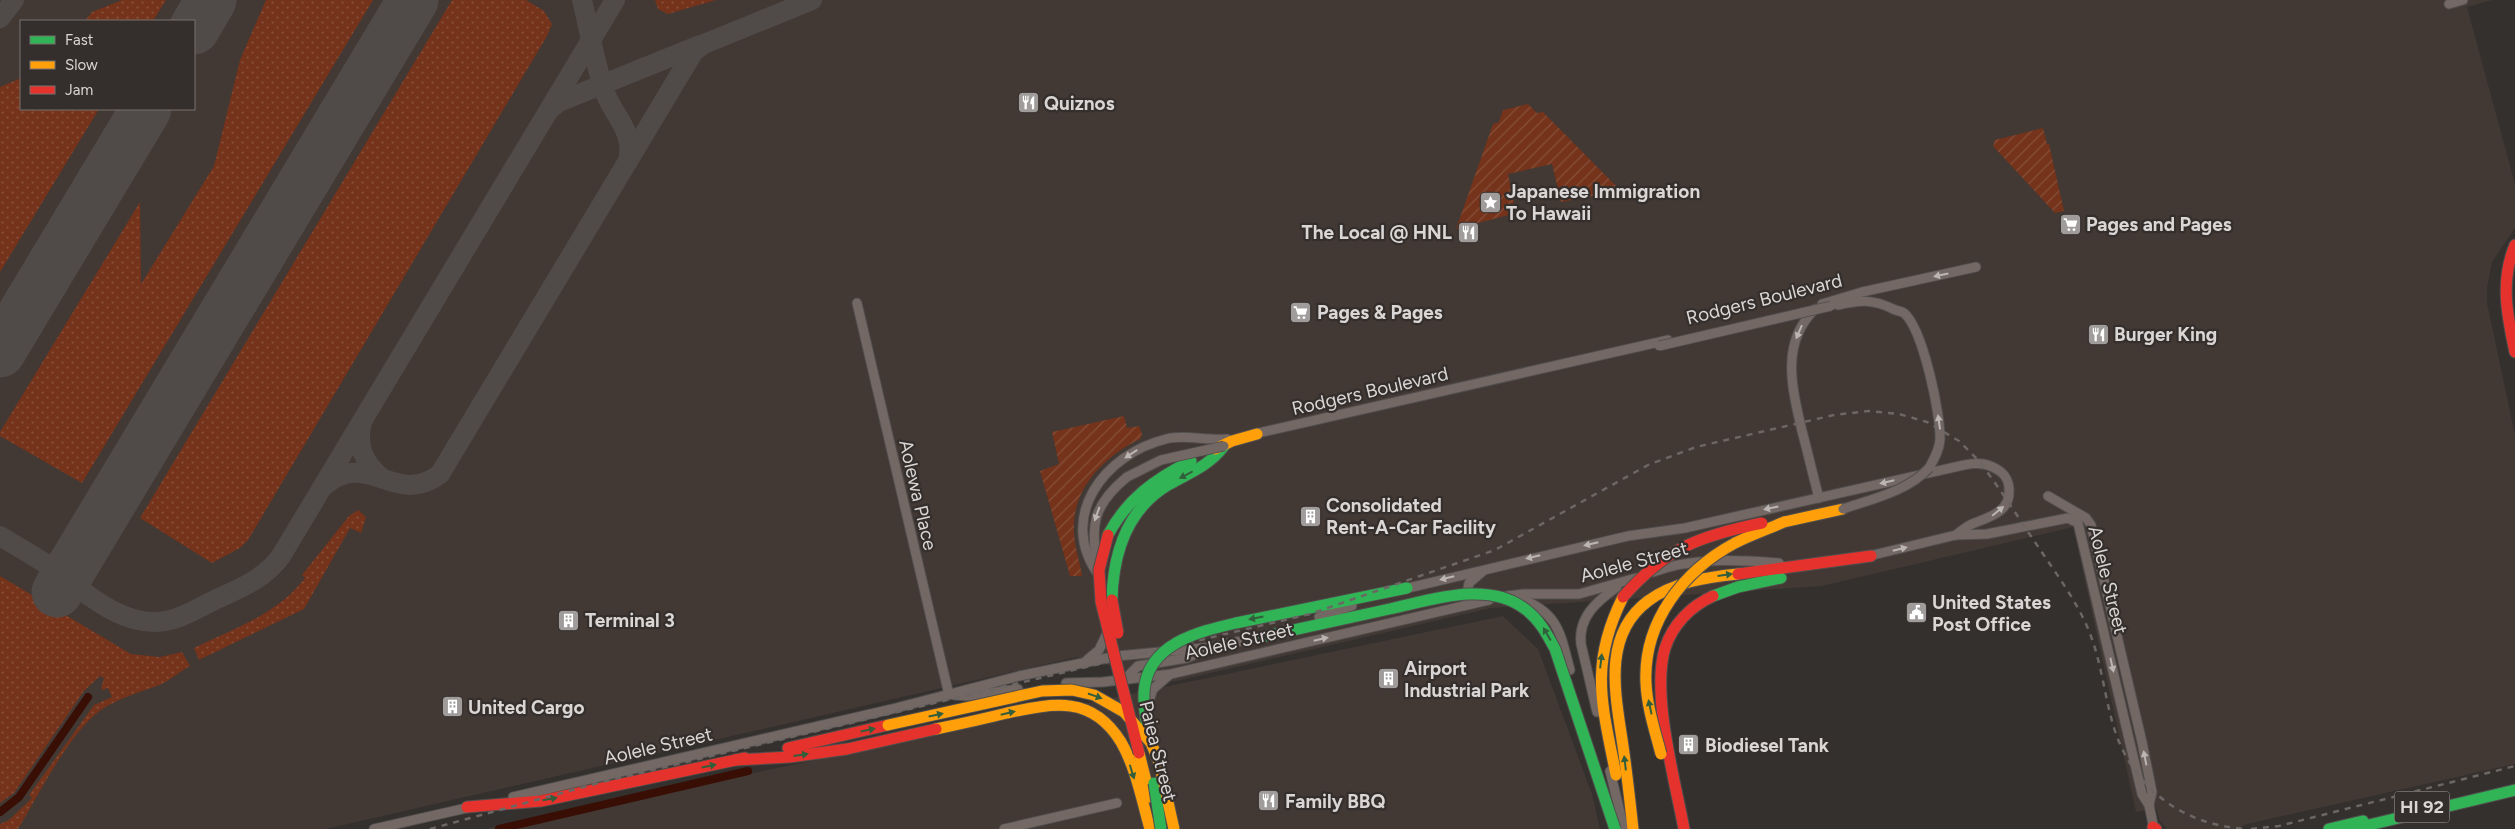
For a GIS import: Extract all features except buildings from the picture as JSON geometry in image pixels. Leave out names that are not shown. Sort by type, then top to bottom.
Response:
[{"type":"main road","points":[[2515,245],[2506,273],[2504,294],[2515,352]]},
{"type":"main road","points":[[1160,829],[1111,646],[1099,591],[1099,570],[1102,550],[1120,512],[1134,496],[1165,473],[1232,441],[1257,434]]},
{"type":"main road","points":[[1141,754],[1112,600],[1113,570],[1117,552],[1127,527],[1144,504],[1165,487],[1211,462],[1224,446]]},
{"type":"main road","points":[[1626,829],[1600,689],[1603,649],[1615,612],[1638,578],[1678,547],[1712,534],[1762,523],[1784,522],[1843,509]]},
{"type":"main road","points":[[1676,829],[1646,683],[1647,658],[1655,625],[1673,593],[1700,566],[1733,544],[1784,522]]},
{"type":"main road","points":[[1633,829],[1614,672],[1618,644],[1625,629],[1642,607],[1668,588],[1686,582],[1828,564],[1871,556]]},
{"type":"main road","points":[[1684,829],[1663,693],[1662,663],[1669,638],[1688,612],[1698,604],[1722,592],[1831,568],[1871,556]]},
{"type":"main road","points":[[1160,829],[1144,699],[1150,668],[1158,656],[1171,644],[1188,635],[1236,622],[1407,588]]},
{"type":"main road","points":[[1261,637],[1455,594],[1489,593],[1513,601],[1536,618],[1548,632],[1615,829]]},
{"type":"main road","points":[[467,808],[540,801],[586,793],[1042,691],[1072,690],[1094,695],[1124,712],[1151,743],[1160,769],[1174,829]]},
{"type":"main road","points":[[736,760],[809,754],[892,739],[1049,704],[1070,704],[1099,716],[1112,727],[1122,741],[1150,829]]},
{"type":"main road","name":"HI 92","points":[[2329,829],[2515,786]]},
{"type":"main road","points":[[2352,829],[2515,790]]},
{"type":"main road","points":[[2341,829],[2417,814]]},
{"type":"street","points":[[2449,4],[2463,0]]},
{"type":"street","name":"Rodgers Boulevard","points":[[1124,680],[1099,575],[1089,561],[1083,539],[1082,522],[1091,493],[1116,464],[1139,449],[1165,439],[1177,437],[1212,440],[1257,434],[1976,267]]},
{"type":"street","points":[[1099,575],[1093,544],[1094,522],[1104,499],[1127,477],[1161,460],[1854,301],[1868,300],[1902,312],[1914,326],[1922,345],[1938,416],[1940,441],[1938,452],[1929,468],[1914,481],[1843,509]]},
{"type":"street","name":"Aolewa Place","points":[[857,303],[949,695]]},
{"type":"street","points":[[1819,305],[1805,319],[1794,342],[1791,375],[1793,391],[1819,498]]},
{"type":"street","name":"Aolele Street","points":[[374,829],[949,695],[975,686],[1117,656],[1213,647],[1261,637],[1407,588],[1628,536],[1685,528],[1975,463],[1986,464],[2004,475],[2009,488],[2009,497],[2002,509],[1988,518],[1971,524],[1956,535]]},
{"type":"street","name":"Aolele Street","points":[[2048,496],[2086,518],[2091,525],[2129,710],[2142,794],[2149,805],[2154,828]]},
{"type":"street","name":"Aolele Street","points":[[949,695],[968,696],[1053,684],[1124,680],[1171,674],[1512,595],[1579,594],[1626,582],[1661,569],[1694,562],[1720,560],[1789,564],[1871,556],[1956,535],[1987,534],[2068,518],[2074,519],[2081,528],[2129,710]]},
{"type":"street","points":[[2086,549],[2097,552]]},
{"type":"street","points":[[1466,606],[1466,590],[1469,583],[1488,568]]},
{"type":"street","points":[[1626,582],[1604,596],[1588,612],[1580,639],[1626,829]]},
{"type":"street","points":[[1512,595],[1544,610],[1558,626],[1609,829]]},
{"type":"street","points":[[1082,663],[1099,650],[1107,635],[1109,621]]},
{"type":"street","points":[[1124,680],[1138,666],[1187,658],[1213,647]]},
{"type":"street","points":[[1141,754],[1151,718],[1149,698],[1160,681],[1171,674]]},
{"type":"street","name":"Paiea Street","points":[[1124,680],[1141,754]]},
{"type":"street","points":[[1004,829],[1117,803]]},
{"type":"shaded area","points":[[0,0],[2493,0],[2467,7],[2515,184],[2515,228],[2492,262],[2487,288],[2487,303],[2515,435],[2515,764],[2247,824],[2235,829],[2167,829],[2160,821],[2156,808],[2136,812],[2073,527],[1822,586],[1491,608],[1172,682],[1077,657],[326,829],[0,829]]},
{"type":"shaded area","points":[[122,0],[166,0],[154,20],[86,20],[92,12]]},
{"type":"shaded area","points":[[266,0],[373,0],[82,483],[0,436],[0,432],[140,202],[141,284],[214,166],[240,60]]},
{"type":"shaded area","points":[[452,0],[526,0],[544,11],[552,24],[547,36],[248,540],[240,548],[212,563],[140,518]]},
{"type":"shaded area","points":[[655,0],[716,0],[668,14],[658,9]]},
{"type":"shaded area","points":[[20,78],[20,110],[98,110],[0,272],[0,87]]},
{"type":"shaded area","points":[[1528,104],[1537,113],[1543,112],[1621,191],[1561,202],[1552,164],[1508,174],[1516,213],[1456,229],[1493,124],[1499,122],[1503,110]]},
{"type":"shaded area","points":[[2043,128],[2047,144],[2049,144],[2064,211],[2055,213],[1993,146],[1995,140]]},
{"type":"shaded area","points":[[1124,416],[1127,428],[1139,426],[1142,434],[1140,439],[1115,454],[1103,464],[1085,487],[1075,515],[1074,530],[1082,576],[1070,576],[1040,471],[1059,464],[1052,432]]},
{"type":"shaded area","points":[[358,510],[366,517],[361,533],[350,528],[304,609],[199,660],[194,648],[254,619],[294,591],[305,578],[302,575],[349,516]]},
{"type":"shaded area","points":[[0,576],[131,654],[160,657],[182,652],[190,666],[161,684],[115,702],[101,710],[89,721],[77,734],[55,765],[18,829],[0,829],[0,824],[9,820],[32,798],[29,795],[94,705],[112,697],[108,688],[103,690],[101,688],[104,678],[100,676],[84,691],[14,793],[0,803]]},
{"type":"shaded area","points":[[1503,616],[1538,649],[1592,794],[1600,829],[486,829]]},
{"type":"waterway","points":[[0,812],[19,797],[88,697]]},
{"type":"waterway","points":[[499,829],[748,771]]},
{"type":"taxiway","points":[[0,18],[14,0]]},
{"type":"taxiway","points":[[582,0],[603,87],[628,140],[630,150],[628,161]]},
{"type":"taxiway","points":[[0,536],[46,564],[104,606],[136,620],[153,622],[170,620],[189,613],[245,586],[275,564],[615,0]]},
{"type":"taxiway","points":[[324,486],[340,476],[354,473],[368,474],[395,483],[409,485],[424,483],[440,474],[694,51],[704,44],[812,0]]},
{"type":"taxiway","points":[[550,109],[559,102],[700,45]]},
{"type":"taxiway","points":[[362,422],[360,438],[363,453],[370,466],[382,478]]},
{"type":"runway","points":[[195,27],[211,0]]},
{"type":"runway","points":[[57,592],[413,0]]},
{"type":"runway","points":[[0,352],[145,110]]},
{"type":"railway","points":[[430,829],[602,782],[1310,614],[1495,550],[1648,465],[1696,447],[1834,415],[1869,411],[1899,414],[1927,422],[1959,441],[1978,460],[2002,493],[2080,612],[2094,646],[2112,721],[2120,744],[2144,782],[2161,798],[2179,810],[2222,826],[2246,829]]},
{"type":"railway","points":[[2251,829],[2279,826],[2515,766]]},
{"type":"traffic: fast","points":[[1112,600],[1115,566],[1119,550],[1132,520],[1154,495],[1205,464],[1224,446]]},
{"type":"traffic: fast","points":[[1108,535],[1124,511],[1143,491],[1191,461]]},
{"type":"traffic: fast","points":[[1713,596],[1738,587],[1781,578]]},
{"type":"traffic: fast","points":[[1236,623],[1407,588]]},
{"type":"traffic: fast","points":[[1394,608],[1426,600],[1478,594],[1495,596],[1511,601],[1534,617],[1546,632],[1555,649],[1615,829]]},
{"type":"traffic: fast","points":[[1261,637],[1394,608]]},
{"type":"traffic: fast","points":[[1149,739],[1144,692],[1147,676],[1154,662],[1164,651],[1176,643],[1191,636],[1236,623]]},
{"type":"traffic: fast","points":[[1154,783],[1161,829]]},
{"type":"traffic: fast","points":[[2352,829],[2515,790]]},
{"type":"traffic: fast","points":[[2329,829],[2363,821]]},
{"type":"traffic: slow","points":[[1215,449],[1232,441],[1257,434]]},
{"type":"traffic: slow","points":[[1784,522],[1843,509]]},
{"type":"traffic: slow","points":[[1661,754],[1650,710],[1646,683],[1651,639],[1659,619],[1683,584],[1699,568],[1735,543],[1784,522]]},
{"type":"traffic: slow","points":[[1633,829],[1615,688],[1615,668],[1623,632],[1633,615],[1648,601],[1668,589],[1703,579],[1738,574]]},
{"type":"traffic: slow","points":[[1616,775],[1603,705],[1602,664],[1612,621],[1623,597]]},
{"type":"traffic: slow","points":[[888,725],[1042,691],[1072,690],[1094,695],[1124,712],[1151,743],[1159,762],[1174,829]]},
{"type":"traffic: slow","points":[[936,729],[1007,713],[1056,705],[1071,706],[1098,716],[1110,727],[1126,752],[1135,774],[1150,829]]},
{"type":"traffic: slow","points":[[1139,753],[1150,797]]},
{"type":"traffic: jam","points":[[2515,245],[2510,258],[2506,285],[2506,298],[2515,352]]},
{"type":"traffic: jam","points":[[1623,597],[1654,567],[1669,555],[1685,546],[1720,533],[1762,523]]},
{"type":"traffic: jam","points":[[1108,535],[1099,570],[1101,602],[1139,753]]},
{"type":"traffic: jam","points":[[1738,574],[1871,556]]},
{"type":"traffic: jam","points":[[1684,829],[1662,713],[1661,667],[1668,639],[1678,624],[1697,605],[1713,596]]},
{"type":"traffic: jam","points":[[1112,600],[1118,633]]},
{"type":"traffic: jam","points":[[788,748],[888,725]]},
{"type":"traffic: jam","points":[[735,760],[790,757],[847,749],[936,729]]},
{"type":"traffic: jam","points":[[467,807],[541,801],[745,758]]},
{"type":"place","name":"Quiznos","points":[[1028,103]]},
{"type":"place","name":"Japanese Immigration To Hawaii","points":[[1490,202]]},
{"type":"place","name":"Pages and Pages","points":[[2070,224]]},
{"type":"place","name":"The Local @ HNL","points":[[1468,232]]},
{"type":"place","name":"Pages & Pages","points":[[1301,312]]},
{"type":"place","name":"Burger King","points":[[2098,334]]},
{"type":"place","name":"Consolidated Rent-A-Car Facility","points":[[1310,516]]},
{"type":"place","name":"United States Post Office","points":[[1916,613]]},
{"type":"place","name":"Terminal 3","points":[[569,620]]},
{"type":"place","name":"Airport Industrial Park","points":[[1388,679]]},
{"type":"place","name":"United Cargo","points":[[452,707]]},
{"type":"place","name":"Biodiesel Tank","points":[[1689,745]]},
{"type":"place","name":"Family BBQ","points":[[1269,801]]}]
